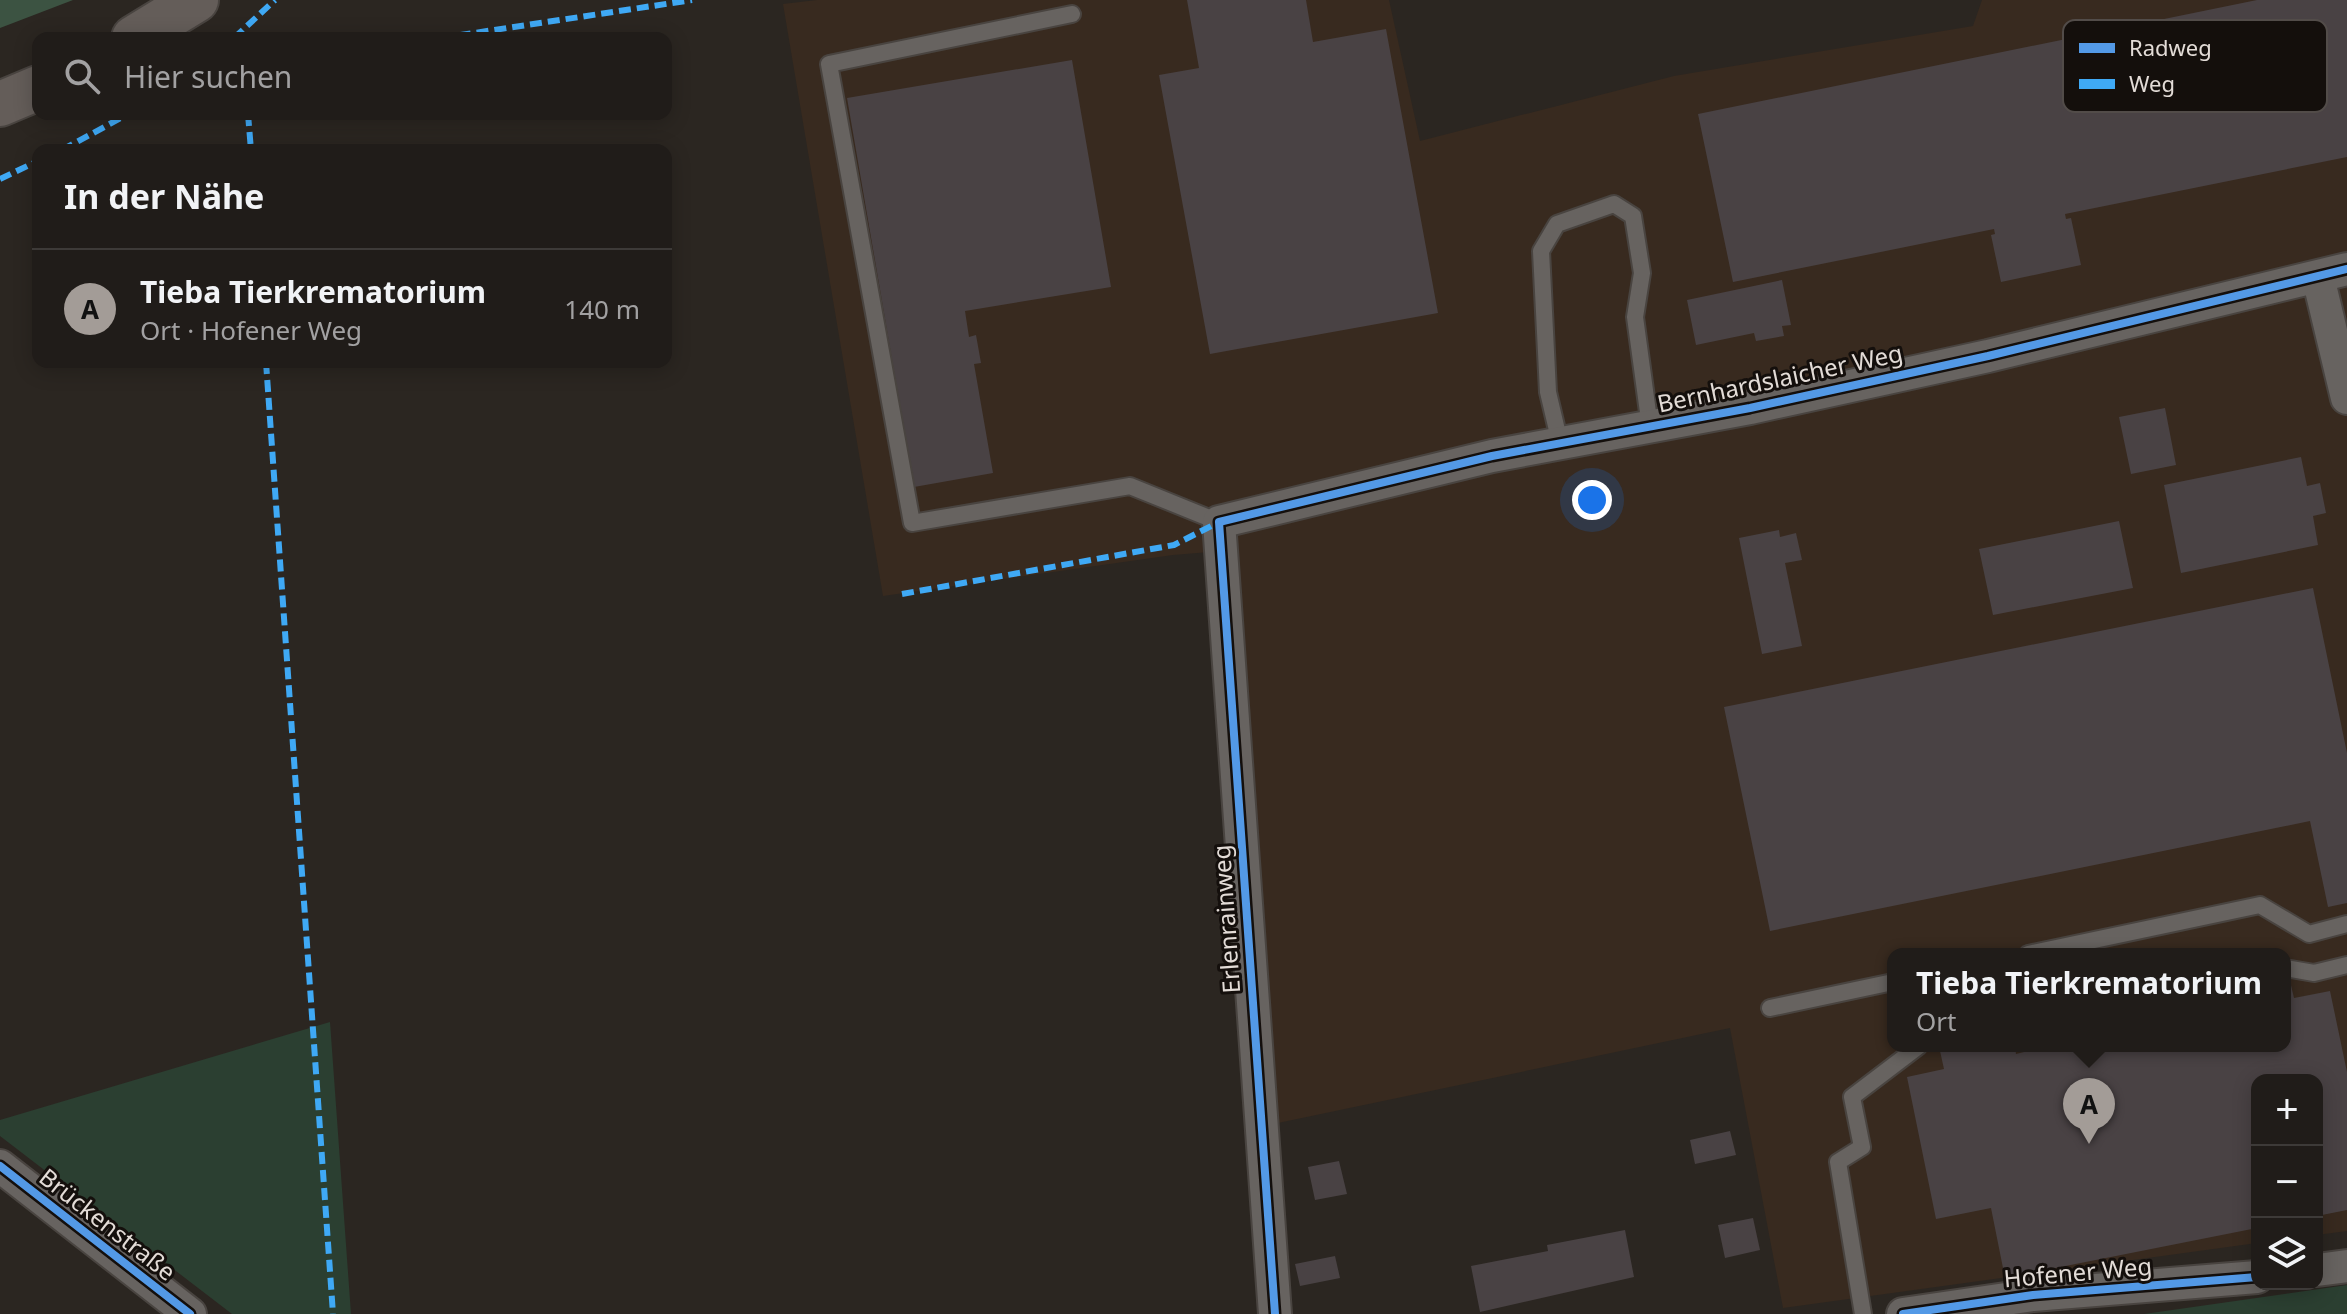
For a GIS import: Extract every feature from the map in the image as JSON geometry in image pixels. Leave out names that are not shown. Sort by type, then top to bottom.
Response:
[{"type":"main road","points":[[144,32],[196,0]]},
{"type":"main road","points":[[0,104],[32,91]]},
{"type":"street","name":"Bernhardslaicher Weg","points":[[1219,522],[1492,456],[1650,427],[1988,356],[2333,273]]},
{"type":"street","points":[[2333,273],[2347,398]]},
{"type":"street","name":"Erlenrainweg","points":[[1219,522],[1275,1314]]},
{"type":"street","name":"Brückenstraße","points":[[0,1166],[190,1314]]},
{"type":"street","points":[[2323,1269],[2347,1266]]},
{"type":"street","name":"Hofener Weg","points":[[1903,1314],[2033,1295],[2251,1277]]},
{"type":"lane","points":[[1072,14],[829,64],[912,523],[1130,486],[1219,522]]},
{"type":"lane","points":[[1560,443],[1548,392],[1541,251],[1557,224],[1614,204],[1633,216],[1642,273],[1635,317],[1650,427]]},
{"type":"lane","points":[[2056,948],[2260,905],[2309,934],[2347,924]]},
{"type":"lane","points":[[2291,969],[2314,973],[2347,965]]},
{"type":"lane","points":[[1770,1008],[1887,983]]},
{"type":"lane","points":[[1863,1314],[1838,1162],[1862,1147],[1852,1097],[1911,1052]]},
{"type":"shaded area","points":[[817,0],[1389,0],[1420,141],[1674,76],[1973,26],[1982,0],[2347,0],[2347,1231],[2323,1234],[2323,1074],[2251,1074],[2251,1244],[1783,1308],[1730,1028],[1278,1123],[1234,550],[1173,555],[883,596],[783,4]]},
{"type":"green space","points":[[0,0],[73,0],[0,28]]},
{"type":"green space","points":[[330,1022],[351,1314],[232,1314],[0,1136],[0,1120]]},
{"type":"green space","points":[[2347,1285],[2347,1314],[2144,1314],[2323,1290]]},
{"type":"building","points":[[1187,0],[1306,0],[1313,42],[1386,29],[1438,313],[1210,354],[1159,75],[1199,68]]},
{"type":"building","points":[[2257,0],[2347,0],[2347,157],[2065,214],[2066,219],[2071,218],[2081,265],[2001,282],[1991,235],[1995,234],[1994,229],[1733,282],[1698,114],[2063,40],[2063,112],[2327,112],[2327,20],[2159,20]]},
{"type":"building","points":[[1072,60],[1111,287],[965,311],[969,337],[976,335],[981,363],[974,364],[993,473],[914,487],[847,98]]},
{"type":"building","points":[[1782,280],[1791,325],[1782,326],[1784,336],[1756,341],[1754,333],[1696,345],[1687,300]]},
{"type":"building","points":[[2165,408],[2176,465],[2131,474],[2119,417]]},
{"type":"building","points":[[2301,457],[2307,486],[2320,483],[2326,513],[2313,516],[2318,545],[2181,573],[2164,485]]},
{"type":"building","points":[[2119,521],[2133,588],[1993,615],[1979,549]]},
{"type":"building","points":[[1779,530],[1780,537],[1796,533],[1802,560],[1785,563],[1802,646],[1762,654],[1739,538]]},
{"type":"building","points":[[2313,588],[2347,753],[2347,903],[2328,907],[2310,821],[1770,931],[1724,707]]},
{"type":"building","points":[[2291,985],[2294,998],[2330,991],[2347,1072],[2347,1210],[2323,1215],[2323,1074],[2251,1074],[2251,1229],[2005,1278],[1991,1208],[1936,1219],[1907,1077],[1944,1069],[1940,1052],[2291,1052]]},
{"type":"building","points":[[1730,1131],[1736,1155],[1695,1164],[1690,1140]]},
{"type":"building","points":[[1339,1161],[1347,1194],[1315,1200],[1308,1167]]},
{"type":"building","points":[[1753,1218],[1760,1250],[1725,1258],[1718,1225]]},
{"type":"building","points":[[1625,1230],[1634,1277],[1480,1312],[1471,1266],[1548,1251],[1547,1245]]},
{"type":"building","points":[[1335,1256],[1340,1278],[1300,1286],[1295,1264]]},
{"type":"marked path","points":[[240,32],[275,0]]},
{"type":"marked path","points":[[481,32],[692,0]]},
{"type":"marked path","points":[[73,144],[117,120]]},
{"type":"marked path","points":[[248,120],[250,144]]},
{"type":"marked path","points":[[0,179],[32,164]]},
{"type":"marked path","points":[[266,368],[333,1314]]},
{"type":"marked path","points":[[902,594],[1174,545],[1219,522]]},
{"type":"cycle path","points":[[1275,1314],[1219,522],[1492,456],[1750,408],[1988,356],[2347,269]]},
{"type":"cycle path","points":[[0,1166],[190,1314]]},
{"type":"cycle path","points":[[1903,1314],[2033,1295],[2251,1277]]},
{"type":"place","name":"Tieba Tierkrematorium","points":[[2089,1144]]}]
